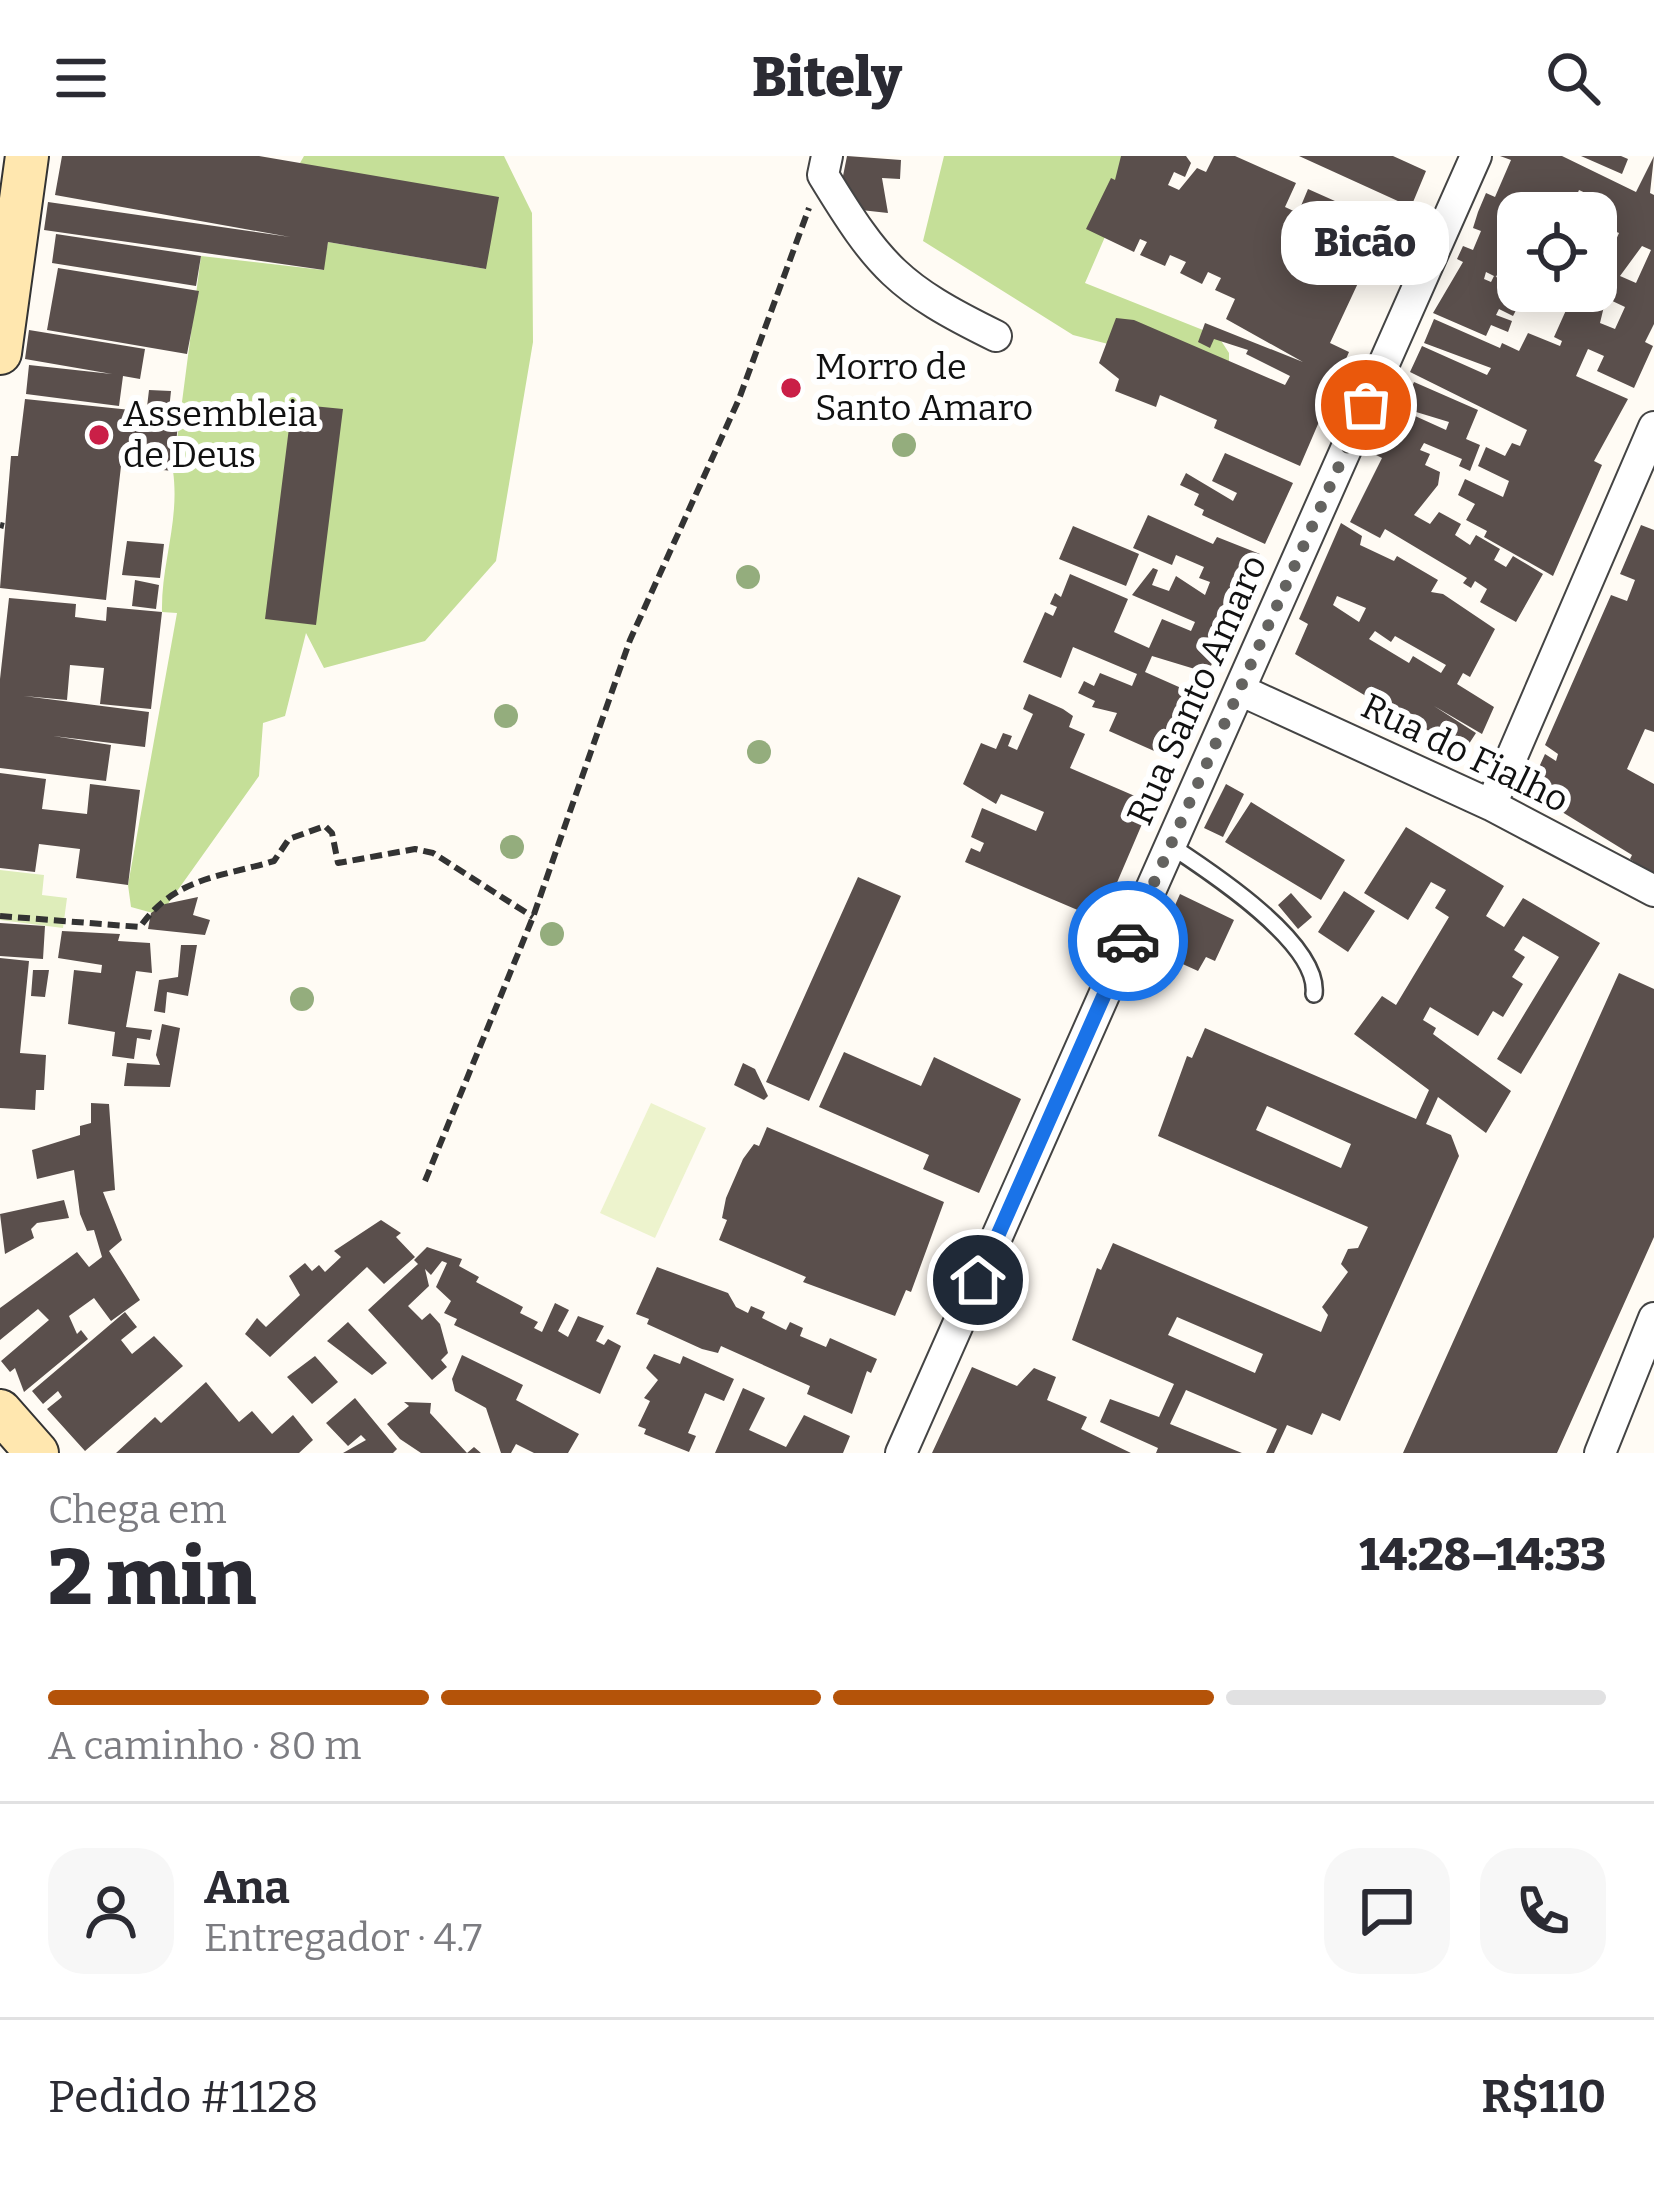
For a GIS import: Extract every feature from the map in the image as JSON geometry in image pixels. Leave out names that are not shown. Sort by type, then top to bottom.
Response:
[{"type":"main road","points":[[0,353],[27,156]]},
{"type":"main road","points":[[0,1411],[38,1453]]},
{"type":"street","name":"Rua Santo Amaro","points":[[901,1453],[1476,156]]},
{"type":"street","points":[[825,165],[890,271],[923,300],[996,336]]},
{"type":"street","points":[[1491,805],[1654,427]]},
{"type":"street","name":"Rua do Fialho","points":[[1240,690],[1491,805],[1654,891]]},
{"type":"street","points":[[1600,1453],[1654,1318]]},
{"type":"lane","points":[[1171,846],[1275,924],[1314,977],[1314,994]]},
{"type":"path","points":[[425,1180],[533,917],[630,640],[739,398],[825,165]]},
{"type":"path","points":[[0,916],[140,927],[169,894],[212,873],[269,863],[290,839],[325,826],[338,863],[415,849],[433,853],[533,917]]},
{"type":"green space","points":[[304,156],[504,156],[532,213],[533,342],[496,561],[425,641],[324,668],[306,633],[285,716],[263,723],[259,776],[160,915],[131,907],[128,885],[177,613],[162,612],[162,594],[201,256],[323,270],[328,242],[486,269],[300,163]]},
{"type":"green space","points":[[944,156],[1140,156],[1085,283],[1218,336],[1229,353],[1229,375],[1073,335],[923,241]]},
{"type":"green space","points":[[0,870],[44,875],[42,895],[67,898],[63,928],[0,920]]},
{"type":"green space","points":[[651,1103],[706,1128],[655,1238],[600,1213]]},
{"type":"building","points":[[62,156],[259,156],[499,197],[486,269],[328,242],[324,270],[44,230],[48,202],[290,237],[55,195]]},
{"type":"building","points":[[847,156],[901,160],[900,179],[882,178],[888,213],[852,209],[842,181]]},
{"type":"building","points":[[1121,156],[1186,156],[1191,163],[1185,177],[1174,172],[1168,185],[1179,190],[1197,168],[1206,172],[1214,156],[1235,156],[1296,183],[1285,207],[1298,213],[1291,229],[1306,236],[1302,243],[1326,255],[1329,248],[1366,266],[1330,343],[1349,352],[1300,466],[1214,428],[1217,420],[1160,395],[1156,407],[1115,391],[1119,379],[1099,363],[1116,318],[1134,320],[1285,385],[1290,376],[1246,354],[1248,350],[1214,339],[1210,348],[1198,342],[1205,323],[1303,362],[1226,319],[1235,299],[1215,290],[1221,278],[1208,272],[1202,284],[1180,273],[1186,262],[1170,255],[1165,266],[1140,255],[1147,242],[1140,239],[1134,252],[1086,229],[1111,178],[1115,180]]},
{"type":"building","points":[[1299,156],[1393,156],[1426,171],[1411,207]]},
{"type":"building","points":[[1500,156],[1562,156],[1636,192],[1654,156],[1650,193],[1654,195],[1654,324],[1645,342],[1653,346],[1634,388],[1597,371],[1604,356],[1588,349],[1576,376],[1628,399],[1594,461],[1602,465],[1553,576],[1484,537],[1487,531],[1466,520],[1475,504],[1458,495],[1465,479],[1503,497],[1509,481],[1478,466],[1486,447],[1505,456],[1512,443],[1520,446],[1527,430],[1410,372],[1422,346],[1487,375],[1491,368],[1424,343],[1434,319],[1500,348],[1502,343],[1519,351],[1528,333],[1560,346],[1562,341],[1554,337],[1565,312],[1603,312],[1600,323],[1615,329],[1625,307],[1617,303],[1617,192],[1497,192],[1511,160]],"holes":[[[1642,246],[1651,250],[1636,283],[1620,276]]]},
{"type":"building","points":[[1581,156],[1621,156],[1628,159],[1622,174]]},
{"type":"building","points":[[1308,189],[1400,230],[1386,263],[1313,233],[1316,225],[1298,213]]},
{"type":"building","points":[[1497,192],[1496,315],[1512,321],[1508,332],[1491,325],[1486,336],[1433,313],[1463,262],[1457,259],[1463,246],[1473,250],[1481,231],[1473,228],[1486,193],[1495,197]]},
{"type":"building","points":[[56,234],[201,256],[196,286],[52,263]]},
{"type":"building","points":[[58,268],[199,291],[187,354],[47,330]]},
{"type":"building","points":[[29,330],[145,349],[140,379],[123,376],[119,406],[26,394],[29,365],[112,374],[25,359]]},
{"type":"building","points":[[1414,382],[1478,410],[1466,439],[1480,445],[1470,471],[1459,466],[1462,459],[1424,443],[1420,450],[1430,454],[1425,465],[1440,472],[1438,485],[1414,515],[1430,524],[1439,512],[1461,524],[1455,535],[1470,545],[1476,535],[1500,549],[1494,560],[1506,567],[1513,556],[1543,574],[1516,622],[1480,602],[1487,589],[1475,581],[1471,588],[1463,583],[1467,578],[1385,529],[1380,538],[1350,522],[1382,458],[1372,453],[1393,406],[1446,430],[1449,422],[1403,408]]},
{"type":"building","points":[[149,390],[171,391],[169,410],[147,407]]},
{"type":"building","points":[[25,399],[179,415],[173,471],[121,466],[106,600],[0,588],[11,456],[18,456]]},
{"type":"building","points":[[292,404],[343,409],[316,625],[265,619]]},
{"type":"building","points":[[1225,453],[1293,483],[1265,544],[1202,515],[1204,510],[1194,505],[1199,494],[1180,485],[1186,473],[1233,501],[1237,493],[1212,481]]},
{"type":"building","points":[[1148,515],[1213,544],[1217,537],[1260,554],[1255,564],[1261,566],[1252,587],[1248,585],[1242,596],[1233,593],[1217,632],[1224,635],[1208,673],[1152,656],[1145,672],[1197,695],[1170,758],[1109,731],[1117,713],[1092,707],[1095,701],[1078,693],[1084,681],[1094,686],[1100,673],[1132,686],[1137,674],[1073,647],[1061,678],[1023,662],[1045,612],[1053,616],[1057,607],[1050,604],[1055,593],[1061,597],[1070,574],[1128,599],[1114,632],[1149,648],[1162,619],[1191,631],[1195,622],[1132,595],[1153,568],[1158,570],[1152,585],[1169,591],[1176,576],[1205,595],[1210,582],[1199,578],[1204,567],[1176,555],[1172,565],[1133,548]]},
{"type":"building","points":[[1341,523],[1362,536],[1360,545],[1394,561],[1397,556],[1438,580],[1431,592],[1443,594],[1495,629],[1470,677],[1463,673],[1457,684],[1494,707],[1482,734],[1434,706],[1476,733],[1463,753],[1404,715],[1406,711],[1398,715],[1295,654],[1308,624],[1299,619]],"holes":[[[1337,596],[1366,608],[1359,622],[1333,605]],[[1375,631],[1391,642],[1395,636],[1446,665],[1441,673],[1413,656],[1409,663],[1369,639]]]},
{"type":"building","points":[[1641,525],[1654,530],[1654,732],[1645,729],[1627,769],[1654,784],[1654,875],[1630,859],[1632,855],[1541,799],[1535,776],[1545,754],[1556,761],[1558,754],[1545,745],[1611,595],[1627,601],[1635,580],[1620,574]]},
{"type":"building","points":[[1073,526],[1139,554],[1126,586],[1059,559]]},
{"type":"building","points":[[127,541],[164,544],[160,578],[122,575]]},
{"type":"building","points":[[135,580],[159,585],[156,609],[132,606]]},
{"type":"building","points":[[9,598],[76,604],[75,617],[106,621],[107,607],[162,612],[151,709],[100,704],[104,668],[70,665],[67,700],[24,696],[149,712],[145,747],[53,736],[111,745],[106,781],[0,768],[0,679]]},
{"type":"building","points":[[1029,694],[1073,716],[1069,727],[1085,734],[1070,768],[1151,803],[1101,920],[965,862],[971,848],[980,852],[984,843],[971,837],[982,808],[1036,831],[1044,812],[1001,794],[996,804],[963,784],[981,743],[996,749],[1003,733],[1012,736],[1008,746],[1017,750],[1033,714],[1023,709]]},
{"type":"building","points":[[0,773],[46,779],[42,809],[87,814],[90,784],[140,790],[128,885],[76,878],[80,849],[39,844],[35,872],[0,868]]},
{"type":"building","points":[[1226,784],[1244,794],[1223,837],[1204,828]]},
{"type":"building","points":[[1251,802],[1345,860],[1321,900],[1225,842]]},
{"type":"building","points":[[1406,827],[1504,886],[1486,916],[1504,927],[1523,898],[1600,943],[1521,1074],[1497,1059],[1559,957],[1523,936],[1514,950],[1525,957],[1512,977],[1523,984],[1503,1017],[1493,1011],[1478,1036],[1430,1007],[1423,1020],[1436,1028],[1433,1034],[1511,1091],[1486,1133],[1438,1097],[1426,1124],[1451,1135],[1459,1156],[1340,1421],[1322,1413],[1312,1435],[1287,1425],[1274,1453],[1266,1453],[1277,1429],[1186,1390],[1170,1424],[1242,1453],[1156,1453],[1158,1448],[1100,1422],[1110,1399],[1159,1417],[1174,1384],[1072,1340],[1097,1268],[1101,1270],[1113,1243],[1321,1332],[1328,1315],[1322,1307],[1348,1272],[1341,1264],[1348,1249],[1358,1248],[1368,1227],[1158,1136],[1187,1056],[1192,1058],[1205,1028],[1416,1119],[1429,1090],[1354,1034],[1382,996],[1396,1005],[1449,917],[1435,908],[1446,890],[1431,882],[1408,920],[1364,893]],"holes":[[[1267,1106],[1351,1144],[1341,1168],[1256,1130]],[[1177,1317],[1263,1354],[1255,1373],[1168,1335]]]},
{"type":"building","points":[[858,877],[901,896],[809,1101],[766,1082]]},
{"type":"building","points":[[1344,891],[1375,911],[1348,952],[1318,932]]},
{"type":"building","points":[[1291,893],[1312,917],[1298,929],[1278,905]]},
{"type":"building","points":[[1180,894],[1234,920],[1215,961],[1206,957],[1198,971],[1176,961],[1183,947],[1161,937]]},
{"type":"building","points":[[198,897],[193,915],[210,920],[205,935],[148,929],[151,913],[165,904]]},
{"type":"building","points":[[0,923],[45,926],[43,959],[0,956]]},
{"type":"building","points":[[62,931],[120,934],[118,941],[150,943],[152,973],[136,971],[126,1027],[152,1030],[150,1040],[137,1038],[134,1059],[112,1056],[115,1032],[68,1024],[74,970],[101,973],[102,965],[58,958]]},
{"type":"building","points":[[181,945],[197,945],[188,996],[167,992],[165,1013],[154,1011],[159,980],[178,977]]},
{"type":"building","points":[[0,958],[29,961],[20,1053],[46,1055],[44,1090],[36,1090],[35,1110],[0,1108]]},
{"type":"building","points":[[33,970],[49,970],[45,997],[31,996]]},
{"type":"building","points":[[1619,973],[1654,989],[1654,1237],[1557,1453],[1403,1453]]},
{"type":"building","points":[[162,1024],[180,1028],[170,1087],[124,1086],[127,1063],[160,1065],[156,1055]]},
{"type":"building","points":[[844,1052],[921,1086],[934,1057],[1021,1099],[979,1193],[923,1169],[929,1155],[819,1107]]},
{"type":"building","points":[[743,1063],[755,1069],[768,1096],[764,1100],[734,1085]]},
{"type":"building","points":[[91,1103],[109,1104],[115,1190],[103,1192],[122,1240],[109,1251],[140,1300],[111,1321],[94,1298],[69,1316],[77,1334],[81,1330],[88,1339],[24,1392],[15,1368],[10,1372],[1,1361],[49,1320],[38,1309],[0,1340],[0,1308],[77,1252],[89,1267],[102,1257],[94,1230],[87,1231],[80,1214],[74,1170],[37,1179],[32,1150],[80,1135],[80,1126],[91,1123]]},
{"type":"building","points":[[767,1127],[944,1202],[911,1292],[906,1290],[895,1316],[803,1282],[806,1277],[719,1240],[727,1220],[722,1218],[726,1198],[743,1159],[754,1144],[759,1146]]},
{"type":"building","points":[[64,1200],[69,1218],[37,1223],[31,1229],[34,1238],[5,1254],[0,1214]]},
{"type":"building","points":[[381,1220],[401,1233],[396,1237],[415,1257],[384,1284],[367,1267],[270,1357],[245,1334],[257,1318],[266,1327],[300,1295],[289,1276],[305,1263],[312,1271],[319,1265],[325,1272],[341,1257],[334,1251]]},
{"type":"building","points":[[427,1247],[462,1259],[459,1266],[479,1277],[476,1282],[523,1307],[520,1313],[538,1322],[534,1328],[542,1332],[555,1303],[569,1310],[558,1331],[568,1337],[578,1316],[604,1326],[596,1341],[604,1345],[608,1339],[621,1346],[600,1394],[454,1325],[457,1319],[444,1313],[451,1301],[436,1287],[447,1263],[442,1261],[431,1275],[425,1269],[429,1286],[408,1306],[422,1320],[430,1313],[440,1324],[448,1353],[441,1360],[447,1367],[432,1380],[368,1310],[418,1264],[414,1260]]},
{"type":"building","points":[[657,1267],[728,1293],[736,1307],[748,1313],[751,1306],[765,1312],[762,1318],[786,1330],[790,1322],[803,1328],[800,1336],[826,1347],[830,1338],[877,1359],[871,1373],[867,1371],[852,1414],[807,1394],[810,1386],[721,1346],[718,1353],[702,1349],[647,1324],[649,1319],[636,1314]]},
{"type":"building","points":[[125,1312],[137,1327],[121,1340],[132,1354],[154,1336],[183,1366],[85,1451],[47,1409],[62,1397],[58,1391],[43,1404],[32,1391]]},
{"type":"building","points":[[348,1322],[387,1363],[372,1375],[327,1341]]},
{"type":"building","points":[[654,1354],[680,1364],[683,1356],[734,1379],[724,1401],[705,1393],[688,1433],[696,1436],[689,1452],[644,1434],[646,1429],[638,1426],[650,1401],[644,1398],[658,1380],[646,1368]]},
{"type":"building","points":[[462,1355],[523,1385],[516,1400],[579,1434],[568,1453],[534,1453],[516,1444],[511,1453],[501,1453],[486,1408],[455,1391],[452,1379]]},
{"type":"building","points":[[315,1356],[338,1382],[312,1404],[287,1377]]},
{"type":"building","points":[[972,1367],[1017,1386],[1034,1368],[1056,1377],[1047,1400],[1087,1417],[1081,1429],[1131,1453],[932,1453]]},
{"type":"building","points":[[206,1382],[239,1422],[252,1411],[272,1434],[293,1415],[313,1440],[299,1453],[116,1453],[155,1417],[161,1423]]},
{"type":"building","points":[[743,1388],[765,1398],[749,1430],[786,1447],[804,1415],[850,1436],[843,1453],[715,1453]]},
{"type":"building","points":[[355,1398],[397,1449],[393,1453],[343,1453],[366,1440],[361,1435],[348,1446],[326,1423]]},
{"type":"building","points":[[404,1402],[431,1403],[430,1413],[467,1453],[421,1453],[400,1439],[387,1424],[409,1406]]},
{"type":"way so far","points":[[1128,941],[1366,405]]},
{"type":"place","name":"Morro de Santo Amaro","points":[[791,388]]},
{"type":"place","name":"Bicão","points":[[1366,405]]},
{"type":"place","name":"Assembleia de Deus","points":[[99,435]]},
{"type":"route","points":[[978,1280],[1128,941]]}]
